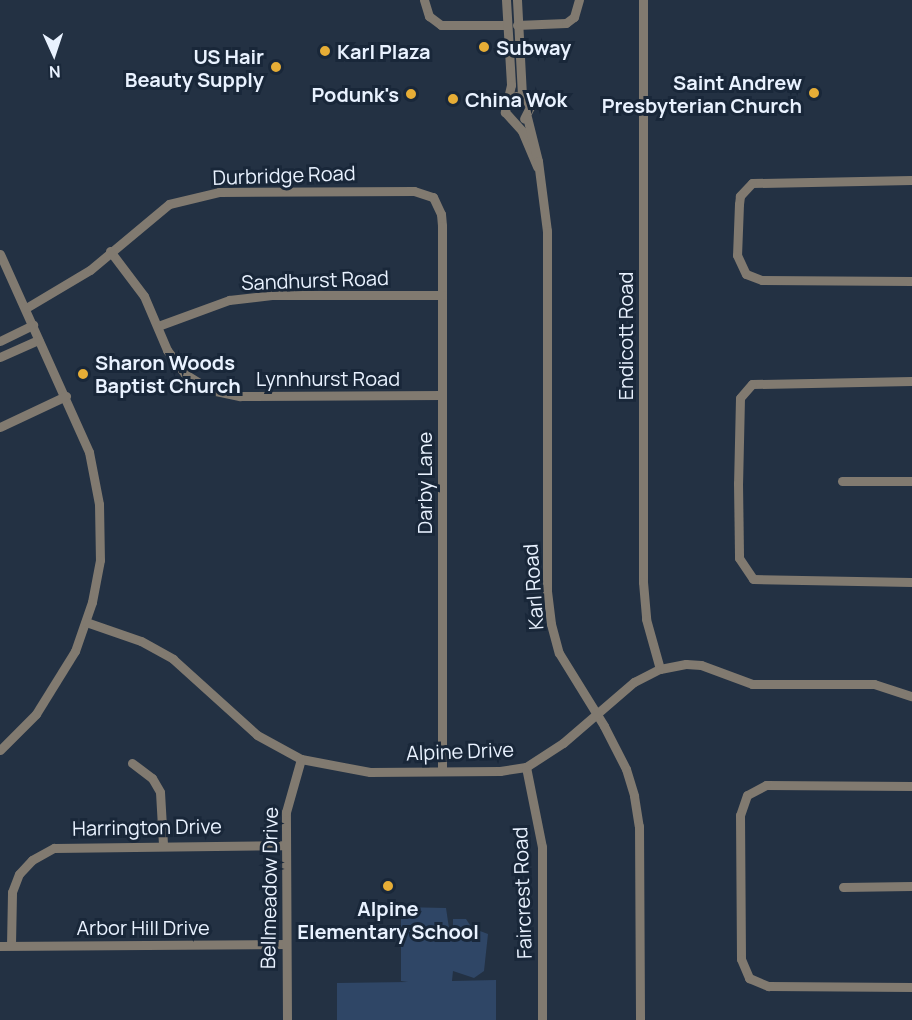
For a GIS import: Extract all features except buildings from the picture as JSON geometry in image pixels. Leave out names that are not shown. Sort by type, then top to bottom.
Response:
[{"type":"street","points":[[424,0],[429,16],[441,25],[507,25]]},
{"type":"street","points":[[506,0],[511,85],[505,112],[513,121],[527,117],[530,106],[522,97],[517,0]]},
{"type":"street","points":[[518,25],[566,23],[574,17],[579,0]]},
{"type":"street","name":"Endicott Road","points":[[643,0],[644,582],[646,619],[660,669]]},
{"type":"street","points":[[507,100],[522,97]]},
{"type":"street","name":"Karl Road","points":[[527,117],[547,231],[547,591],[559,653],[597,715],[626,769],[639,826],[640,1020]]},
{"type":"street","name":"Karl Road","points":[[513,121],[522,131],[537,167]]},
{"type":"street","points":[[912,180],[761,180],[745,189],[738,204],[739,265],[753,279],[912,281]]},
{"type":"street","name":"Durbridge Road","points":[[26,308],[90,270],[169,204],[219,192],[414,191],[433,197]]},
{"type":"street","name":"Darby Lane","points":[[433,197],[441,213],[442,771]]},
{"type":"street","name":"Lynnhurst Road","points":[[110,251],[144,296],[167,350],[185,374],[197,384],[225,395],[442,395]]},
{"type":"street","points":[[0,254],[66,396],[89,452],[99,504],[100,560],[86,622],[75,651],[36,714],[0,750]]},
{"type":"street","name":"Sandhurst Road","points":[[158,326],[230,300],[272,295],[442,295]]},
{"type":"street","points":[[0,341],[33,325]]},
{"type":"street","points":[[0,357],[38,340]]},
{"type":"street","points":[[912,381],[762,381],[744,391],[739,406],[738,494],[739,558],[746,573],[762,581],[912,582]]},
{"type":"street","points":[[0,427],[66,396]]},
{"type":"street","points":[[842,481],[912,481]]},
{"type":"street","name":"Alpine Drive","points":[[86,622],[141,642],[173,659],[257,735],[301,759],[370,772],[526,767],[545,757],[634,682],[660,669],[701,665],[752,684],[874,684],[912,696]]},
{"type":"street","name":"Bellmeadow Drive","points":[[287,1020],[285,844],[289,790],[301,759]]},
{"type":"street","points":[[132,763],[152,778],[160,792],[163,844]]},
{"type":"street","name":"Faircrest Road","points":[[526,767],[542,847],[542,1020]]},
{"type":"street","points":[[912,786],[766,785],[747,795],[740,815],[741,959],[749,978],[768,986],[912,987]]},
{"type":"street","name":"Harrington Drive","points":[[11,945],[12,892],[19,874],[32,860],[67,845],[285,844]]},
{"type":"street","points":[[843,887],[912,886]]},
{"type":"street","name":"Arbor Hill Drive","points":[[0,946],[286,944]]},
{"type":"shaded area","points":[[401,907],[446,908],[449,928],[453,927],[453,919],[466,919],[472,928],[488,934],[484,971],[474,978],[453,971],[452,981],[496,980],[496,1020],[337,1020],[337,983],[408,982],[401,981]]},
{"type":"place","name":"Subway","points":[[484,47]]},
{"type":"place","name":"Karl Plaza","points":[[325,51]]},
{"type":"place","name":"US Hair Beauty Supply","points":[[276,67]]},
{"type":"place","name":"Saint Andrew Presbyterian Church","points":[[814,93]]},
{"type":"place","name":"Podunk's","points":[[411,94]]},
{"type":"place","name":"China Wok","points":[[453,99]]},
{"type":"place","name":"Sharon Woods Baptist Church","points":[[83,374]]},
{"type":"place","name":"Alpine Elementary School","points":[[388,886]]}]
